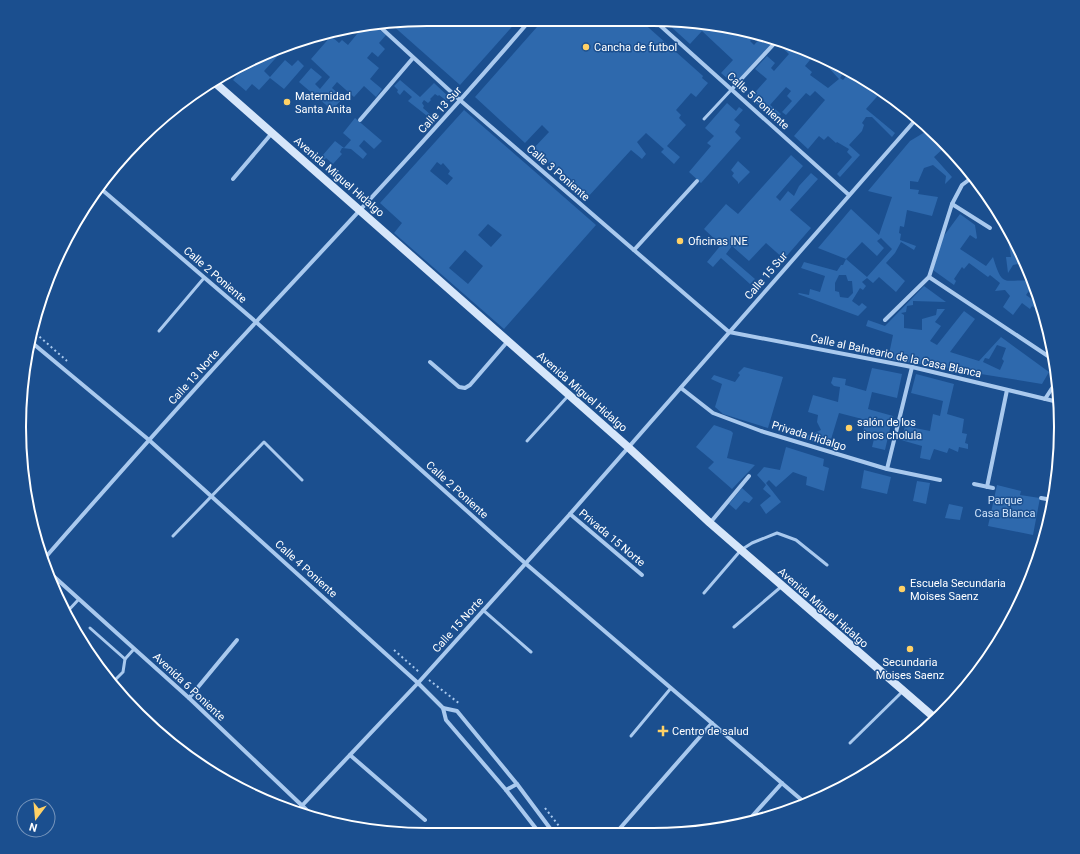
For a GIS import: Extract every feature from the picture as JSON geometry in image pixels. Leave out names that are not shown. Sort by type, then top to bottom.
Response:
[{"type":"street","name":"Calle 13 Sur","points":[[361,211],[525,26]]},
{"type":"street","name":"Calle 5 Poniente","points":[[661,26],[849,195]]},
{"type":"street","name":"Calle 3 Poniente","points":[[381,29],[460,101],[729,332]]},
{"type":"street","points":[[732,89],[773,45]]},
{"type":"street","points":[[360,120],[413,58]]},
{"type":"street","name":"Avenida Miguel Hidalgo","points":[[218,85],[628,447],[710,524],[932,715]]},
{"type":"street","name":"Calle 15 Sur","points":[[628,447],[913,123]]},
{"type":"street","points":[[233,179],[272,133]]},
{"type":"street","points":[[634,250],[697,180]]},
{"type":"street","points":[[885,320],[929,277],[952,204],[962,185],[969,180]]},
{"type":"street","name":"Calle 2 Poniente","points":[[103,191],[256,322],[525,563],[801,799]]},
{"type":"street","points":[[952,204],[990,228]]},
{"type":"street","name":"Calle 13 Norte","points":[[47,555],[256,322],[361,211]]},
{"type":"street","points":[[929,277],[1047,356]]},
{"type":"street","name":"Calle al Balneario de la Casa Blanca","points":[[729,332],[912,367],[1053,401]]},
{"type":"street","points":[[430,362],[459,387],[465,388],[470,385],[508,341]]},
{"type":"street","name":"Calle 4 Poniente","points":[[35,345],[149,440],[418,683],[443,708],[446,720],[536,828]]},
{"type":"street","points":[[887,469],[912,367]]},
{"type":"street","name":"Privada Hidalgo","points":[[681,388],[713,413],[761,431],[887,469],[940,480]]},
{"type":"street","points":[[1045,399],[1052,388]]},
{"type":"street","points":[[987,487],[1007,390]]},
{"type":"street","name":"Calle 15 Norte","points":[[301,805],[418,683],[570,514],[628,447]]},
{"type":"street","points":[[710,524],[749,476]]},
{"type":"street","points":[[974,484],[994,488]]},
{"type":"street","points":[[1041,498],[1047,499]]},
{"type":"street","name":"Privada 15 Norte","points":[[570,514],[642,575]]},
{"type":"street","name":"Avenida 6 Poniente","points":[[57,579],[189,698],[305,809]]},
{"type":"street","points":[[189,698],[238,640]]},
{"type":"street","points":[[443,708],[457,711],[518,784],[551,828]]},
{"type":"street","points":[[620,828],[712,723]]},
{"type":"street","points":[[350,755],[425,820]]},
{"type":"street","points":[[506,790],[518,784]]},
{"type":"street","points":[[754,815],[782,784]]},
{"type":"lane","points":[[704,119],[732,89]]},
{"type":"lane","points":[[159,331],[204,278]]},
{"type":"lane","points":[[527,441],[569,395]]},
{"type":"lane","points":[[173,536],[264,442],[302,480]]},
{"type":"lane","points":[[704,593],[741,550],[752,543],[777,533],[796,540],[827,565]]},
{"type":"lane","points":[[734,626],[782,586]]},
{"type":"lane","points":[[70,609],[78,599]]},
{"type":"lane","points":[[483,610],[531,652]]},
{"type":"lane","points":[[90,628],[125,659]]},
{"type":"lane","points":[[116,679],[123,672],[125,659],[134,649]]},
{"type":"lane","points":[[631,736],[671,688]]},
{"type":"lane","points":[[850,743],[903,691]]},
{"type":"green space","points":[[513,26],[460,85],[395,27]]},
{"type":"green space","points":[[538,26],[647,26],[703,76],[702,78],[708,83],[696,97],[691,93],[676,110],[681,115],[679,118],[686,125],[667,146],[680,157],[674,164],[661,152],[664,149],[646,133],[637,142],[646,154],[642,159],[631,150],[587,198],[533,149],[549,132],[542,125],[525,143],[475,97]]},
{"type":"green space","points":[[671,27],[705,29],[731,34],[752,39],[750,41],[754,45],[758,40],[772,44],[735,85],[721,73],[733,60],[702,31],[690,44]]},
{"type":"green space","points":[[378,29],[386,35],[379,43],[385,49],[378,57],[372,52],[367,58],[379,68],[370,79],[382,89],[376,97],[364,86],[354,97],[337,82],[332,88],[343,98],[332,110],[299,82],[311,68],[322,77],[315,84],[320,89],[330,77],[311,59],[329,39],[333,38],[339,43],[342,40],[348,45],[359,32]]},
{"type":"green space","points":[[781,47],[811,59],[805,66],[812,72],[810,75],[828,88],[839,79],[829,66],[839,72],[842,75],[840,78],[843,80],[847,76],[878,95],[866,109],[895,133],[892,137],[872,117],[866,117],[862,123],[864,125],[862,131],[849,145],[860,155],[840,177],[837,174],[852,157],[847,152],[849,149],[837,142],[836,143],[828,136],[824,140],[819,136],[808,149],[794,136],[825,100],[815,91],[810,96],[806,93],[786,115],[782,112],[792,101],[787,96],[791,91],[786,87],[770,105],[781,114],[776,120],[750,98],[767,79],[755,69],[767,56],[775,63],[771,68],[774,71],[789,54]]},
{"type":"green space","points":[[278,55],[264,71],[270,77],[285,60],[292,66],[298,60],[304,66],[284,89],[270,78],[259,90],[252,84],[246,91],[233,80],[239,73]]},
{"type":"green space","points":[[400,80],[420,97],[434,83],[450,98],[447,101],[435,94],[428,103],[424,100],[422,103],[424,106],[423,108],[433,117],[431,119],[408,101],[412,97],[404,90],[400,95],[397,92],[398,90],[394,86]]},
{"type":"green space","points":[[727,103],[736,111],[739,107],[743,110],[734,120],[740,125],[735,132],[741,138],[701,183],[689,172],[711,146],[707,143],[714,136],[705,128]]},
{"type":"green space","points":[[464,110],[596,225],[504,329],[394,233],[402,223],[380,203]],"holes":[[[437,162],[441,165],[443,163],[450,171],[448,174],[453,178],[447,185],[430,171]],[[488,224],[502,235],[491,247],[478,235]],[[465,250],[483,266],[468,284],[449,268]]]},
{"type":"green space","points":[[355,118],[382,141],[374,149],[364,140],[359,146],[367,154],[363,159],[351,149],[342,148],[340,152],[342,154],[333,164],[326,158],[319,166],[316,163],[335,141],[344,148],[351,140],[343,133]]},
{"type":"green space","points":[[924,132],[942,149],[934,157],[952,177],[945,184],[946,176],[933,165],[924,168],[918,182],[910,181],[910,189],[919,190],[918,194],[938,197],[932,216],[907,210],[904,227],[900,226],[900,240],[916,246],[914,250],[901,242],[895,253],[886,263],[905,281],[896,292],[879,277],[873,283],[867,278],[862,282],[866,286],[863,290],[860,288],[852,301],[859,306],[862,303],[867,307],[858,316],[798,294],[809,295],[810,289],[820,292],[825,276],[801,268],[804,262],[837,271],[841,265],[843,265],[846,259],[818,248],[851,209],[879,235],[892,197],[868,191],[910,141]],"holes":[[[881,238],[892,249],[867,277],[846,259],[862,242],[877,256],[884,248],[877,241]],[[839,275],[846,275],[848,281],[852,281],[853,293],[848,298],[840,297],[839,292],[835,291],[835,283]]]},
{"type":"green space","points":[[791,155],[803,166],[776,197],[780,201],[788,191],[794,196],[799,186],[811,173],[818,179],[790,210],[811,228],[784,259],[766,243],[749,261],[732,246],[726,254],[755,279],[750,284],[721,258],[713,267],[707,262],[721,245],[704,229],[726,204],[738,214]]},
{"type":"green space","points":[[738,161],[750,172],[738,184],[732,176],[734,173],[731,170]]},
{"type":"green space","points":[[960,214],[975,225],[977,238],[976,239],[970,235],[960,249],[986,266],[993,257],[999,274],[1006,280],[1026,280],[1030,290],[1026,295],[1034,300],[1036,308],[1032,306],[1030,309],[1022,303],[1013,315],[1003,307],[1010,296],[1005,290],[995,291],[1000,283],[990,275],[988,277],[969,263],[964,269],[962,267],[954,279],[956,281],[954,285],[933,270],[943,237]]},
{"type":"green space","points":[[1009,245],[1013,250],[1019,264],[1013,265],[1008,273],[1006,257],[1011,257]]},
{"type":"green space","points":[[924,286],[946,302],[913,301],[913,305],[907,306],[906,312],[901,313],[904,315],[904,328],[922,330],[922,319],[936,315],[937,309],[945,309],[935,322],[941,326],[930,341],[937,345],[964,311],[975,319],[950,352],[979,361],[1001,337],[1049,372],[1042,384],[888,359],[893,335],[866,326],[868,320],[885,326]],"holes":[[[997,345],[1006,348],[1002,359],[1004,361],[1000,370],[983,362],[985,358],[989,359]]]},
{"type":"green space","points":[[744,367],[783,377],[768,428],[723,414],[715,407],[722,384],[711,379],[714,375],[735,382],[740,375],[738,373]]},
{"type":"green space","points":[[872,368],[902,374],[897,398],[872,392],[868,409],[893,416],[885,450],[872,447],[874,439],[862,435],[866,420],[839,413],[829,446],[802,438],[821,430],[817,422],[818,415],[808,412],[813,395],[838,402],[840,387],[834,386],[831,383],[833,377],[846,379],[845,385],[866,391]]},
{"type":"green space","points":[[916,374],[954,384],[947,414],[964,419],[962,433],[967,434],[965,443],[968,444],[968,449],[959,447],[958,452],[949,448],[947,453],[934,449],[930,460],[920,458],[922,446],[901,440],[905,426],[930,431],[933,414],[940,416],[943,401],[911,393]]},
{"type":"green space","points":[[714,425],[733,433],[727,458],[755,465],[732,489],[708,468],[714,462],[696,447]]},
{"type":"green space","points":[[786,447],[824,459],[823,466],[829,468],[824,491],[806,485],[807,477],[793,472],[776,487],[769,480],[766,483],[781,502],[766,514],[760,505],[771,496],[763,489],[766,485],[757,475],[764,467],[780,470]]},
{"type":"green space","points":[[864,470],[891,477],[887,494],[861,488]]},
{"type":"green space","points":[[917,481],[930,483],[926,504],[913,501]]},
{"type":"green space","name":"Parque Casa Blanca","points":[[997,485],[1021,491],[1020,495],[1040,498],[1033,535],[988,526]]},
{"type":"green space","points":[[742,488],[753,498],[749,503],[744,501],[736,510],[729,504]]},
{"type":"green space","points":[[949,504],[963,507],[960,520],[945,518]]},
{"type":"place","name":"Cancha de futbol","points":[[586,47]]},
{"type":"place","name":"Maternidad Santa Anita","points":[[287,102]]},
{"type":"place","name":"Oficinas INE","points":[[680,241]]},
{"type":"place","name":"salón de los pinos cholula","points":[[849,428]]},
{"type":"place","name":"Escuela Secundaria Moises Saenz","points":[[902,589]]},
{"type":"place","name":"Secundaria Moises Saenz","points":[[910,649]]},
{"type":"place","name":"Centro de salud","points":[[663,731]]}]
